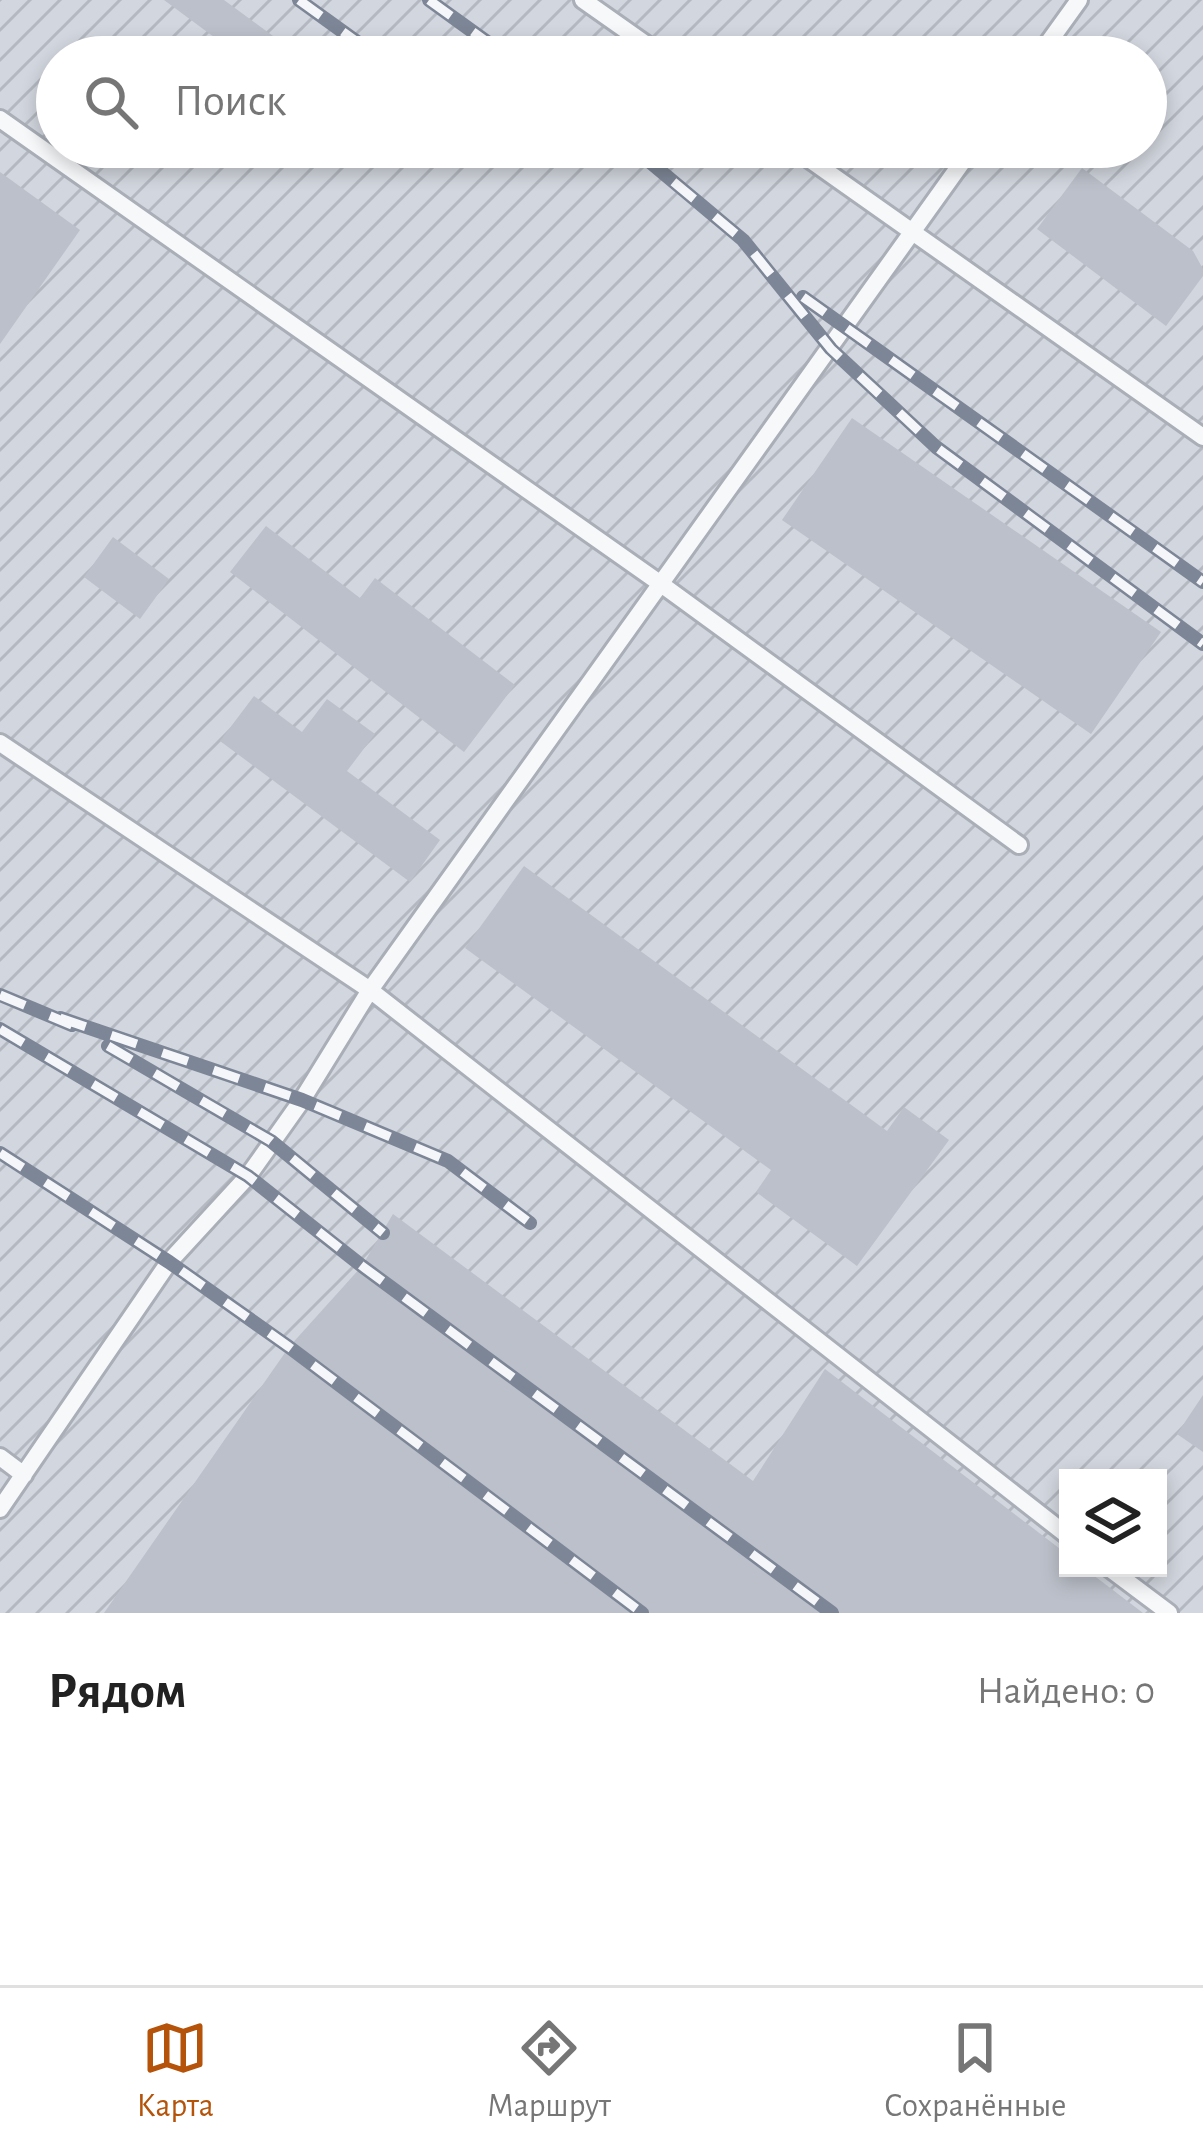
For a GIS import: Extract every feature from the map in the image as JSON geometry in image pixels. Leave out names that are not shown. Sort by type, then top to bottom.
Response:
[{"type":"lane","points":[[583,0],[634,36]]},
{"type":"lane","points":[[1053,36],[1078,0]]},
{"type":"lane","points":[[0,118],[36,143]]},
{"type":"lane","points":[[71,168],[661,584],[1019,845]]},
{"type":"lane","points":[[822,168],[1203,437]]},
{"type":"lane","points":[[0,1509],[169,1262],[248,1176],[370,990],[959,168]]},
{"type":"lane","points":[[0,743],[370,990],[1059,1529]]},
{"type":"lane","points":[[0,1457],[24,1475]]},
{"type":"lane","points":[[1121,1577],[1169,1613]]},
{"type":"shaded area","points":[[0,0],[1203,0],[1203,1613],[0,1613]]},
{"type":"building","points":[[164,0],[224,0],[273,36],[213,36]]},
{"type":"building","points":[[1082,168],[1193,251],[1203,269],[1203,276],[1166,326],[1037,229]]},
{"type":"building","points":[[0,172],[80,230],[0,344]]},
{"type":"building","points":[[852,418],[1161,632],[1091,734],[782,520]]},
{"type":"building","points":[[266,526],[360,598],[375,578],[515,685],[464,752],[230,572]]},
{"type":"building","points":[[113,537],[169,579],[140,619],[84,577]]},
{"type":"building","points":[[254,696],[302,732],[327,699],[375,734],[347,771],[440,840],[410,882],[220,741]]},
{"type":"building","points":[[524,866],[887,1131],[904,1107],[949,1140],[857,1266],[756,1192],[771,1170],[465,948]]},
{"type":"building","points":[[393,1214],[753,1481],[825,1369],[1059,1548],[1059,1577],[1096,1577],[1143,1613],[104,1613],[289,1347],[362,1266]]},
{"type":"building","points":[[1203,1395],[1203,1452],[1177,1434]]},
{"type":"railway","points":[[299,0],[349,36]]},
{"type":"railway","points":[[429,0],[479,36]]},
{"type":"railway","points":[[657,168],[743,240],[831,349],[936,447],[1203,644]]},
{"type":"railway","points":[[803,297],[1203,582]]},
{"type":"railway","points":[[0,995],[72,1025]]},
{"type":"railway","points":[[60,1018],[302,1100],[448,1161],[530,1223]]},
{"type":"railway","points":[[0,1029],[248,1176],[362,1266],[832,1613]]},
{"type":"railway","points":[[108,1046],[271,1141],[383,1233]]},
{"type":"railway","points":[[0,1153],[169,1262],[289,1347],[642,1613]]}]
